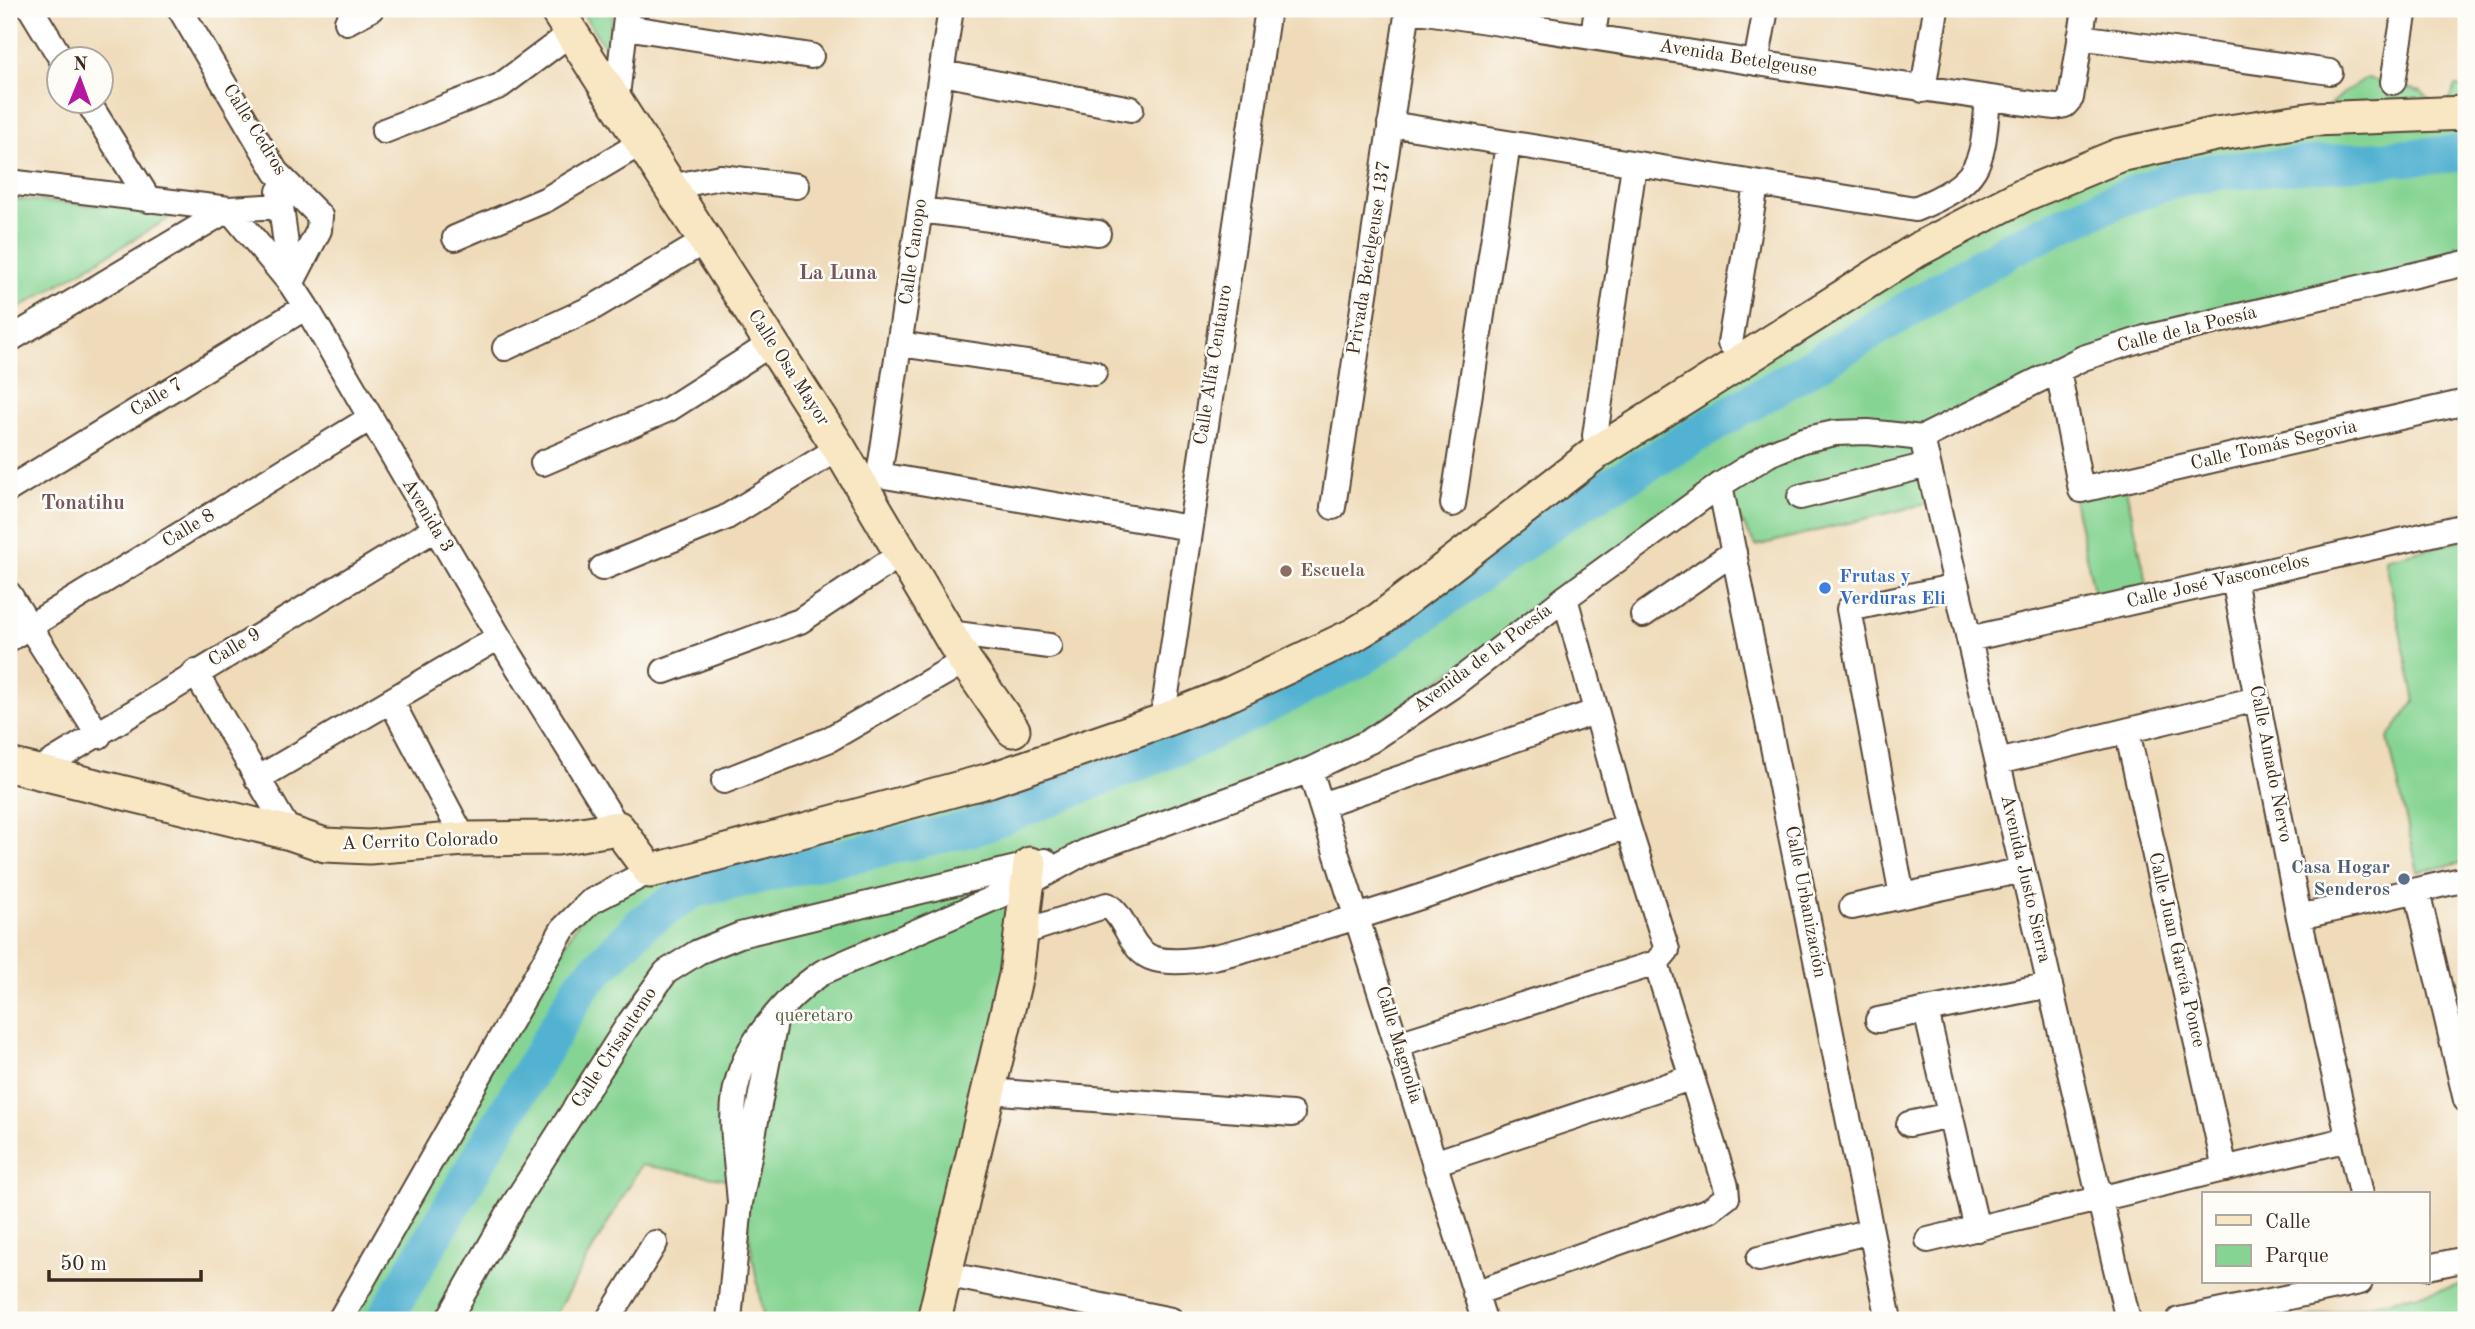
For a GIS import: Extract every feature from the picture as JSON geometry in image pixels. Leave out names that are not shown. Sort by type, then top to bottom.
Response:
[{"type":"main road","name":"Calle Osa Mayor","points":[[563,21],[839,448],[869,479],[901,554],[957,647],[1013,730]]},
{"type":"main road","points":[[618,828],[650,871],[990,780],[1162,721],[1233,693],[1371,625],[1593,455],[1917,250],[2023,195],[2120,155],[2216,134],[2342,117],[2466,113]]},
{"type":"main road","name":"A Cerrito Colorado","points":[[23,768],[290,833],[325,845],[557,838],[618,828]]},
{"type":"main road","points":[[934,1320],[1024,932],[1030,873]]},
{"type":"street","points":[[31,9],[53,46]]},
{"type":"street","name":"Calle Cedros","points":[[180,9],[276,172],[310,203],[321,223],[291,284]]},
{"type":"street","points":[[347,22],[371,9]]},
{"type":"street","name":"Calle Canopo","points":[[869,479],[900,344],[951,9]]},
{"type":"street","name":"Calle Alfa Centauro","points":[[1162,721],[1268,9]]},
{"type":"street","name":"Avenida Betelgeuse","points":[[1407,9],[1437,11],[1593,35],[1923,90],[2054,107],[2069,102],[2080,37]]},
{"type":"street","name":"Privada Betelgeuse 137","points":[[1333,507],[1407,9]]},
{"type":"street","points":[[1593,35],[1597,9]]},
{"type":"street","points":[[1756,63],[1766,9]]},
{"type":"street","points":[[1923,90],[1936,9]]},
{"type":"street","points":[[2085,9],[2080,37],[2330,72]]},
{"type":"street","points":[[2393,82],[2405,9]]},
{"type":"street","points":[[615,105],[626,18],[811,57]]},
{"type":"street","points":[[384,131],[500,86],[563,21]]},
{"type":"street","points":[[942,73],[1131,109]]},
{"type":"street","points":[[1390,124],[1915,209],[1940,198],[1975,172],[1983,153],[1988,98]]},
{"type":"street","points":[[97,116],[149,200]]},
{"type":"street","points":[[455,238],[547,199],[641,143]]},
{"type":"street","points":[[1453,503],[1508,144]]},
{"type":"street","points":[[1595,436],[1634,165]]},
{"type":"street","points":[[276,172],[291,284]]},
{"type":"street","points":[[671,187],[720,177],[797,186]]},
{"type":"street","points":[[9,182],[229,209],[281,206]]},
{"type":"street","points":[[1730,343],[1756,185]]},
{"type":"street","points":[[9,340],[229,209]]},
{"type":"street","name":"Avenida 3","points":[[229,209],[291,284],[306,307],[369,419],[499,637],[618,828]]},
{"type":"street","points":[[920,210],[1098,233]]},
{"type":"street","points":[[505,348],[594,307],[705,241]]},
{"type":"street","name":"Calle de la Poesía","points":[[1922,438],[2058,370],[2145,338],[2466,263]]},
{"type":"street","name":"Calle 7","points":[[9,489],[306,307]]},
{"type":"street","points":[[543,463],[669,409],[772,343]]},
{"type":"street","points":[[900,344],[1094,373]]},
{"type":"street","name":"Calle Tomás Segovia","points":[[2058,370],[2081,489],[2466,402]]},
{"type":"street","name":"Calle 8","points":[[19,632],[369,419]]},
{"type":"street","name":"Avenida de la Poesía","points":[[1030,873],[1310,771],[1370,741],[1452,686],[1565,598],[1720,485],[1769,454],[1803,440],[1835,433],[1868,432],[1922,438]]},
{"type":"street","name":"Avenida Justo Sierra","points":[[1922,438],[2128,1320]]},
{"type":"street","points":[[602,568],[725,517],[839,448]]},
{"type":"street","points":[[1800,497],[1928,465]]},
{"type":"street","points":[[869,479],[1189,528]]},
{"type":"street","name":"Calle Urbanización","points":[[1720,485],[1889,1320]]},
{"type":"street","name":"Calle José Vasconcelos","points":[[1969,639],[2466,526]]},
{"type":"street","name":"Calle 9","points":[[23,768],[99,736],[195,672],[435,529]]},
{"type":"street","points":[[1643,615],[1734,552]]},
{"type":"street","points":[[664,671],[800,621],[901,554]]},
{"type":"street","name":"Calle Amado Nervo","points":[[2234,579],[2299,917],[2361,1192]]},
{"type":"street","points":[[1902,896],[1849,609],[1956,586]]},
{"type":"street","points":[[9,594],[19,632],[99,736]]},
{"type":"street","points":[[1398,1044],[1656,963],[1667,950],[1628,826],[1565,598]]},
{"type":"street","points":[[257,779],[499,637]]},
{"type":"street","points":[[724,782],[828,740],[957,647],[1049,646]]},
{"type":"street","points":[[195,672],[290,833]]},
{"type":"street","points":[[1998,762],[2258,699]]},
{"type":"street","points":[[391,701],[464,839]]},
{"type":"street","points":[[1321,805],[1595,712]]},
{"type":"street","name":"Calle Juan García Ponce","points":[[2127,731],[2225,1169]]},
{"type":"street","name":"Calle Magnolia","points":[[1310,771],[1484,1320]]},
{"type":"street","points":[[1024,932],[1107,905],[1142,953],[1154,959],[1175,961],[1233,953],[1358,918],[1628,826]]},
{"type":"street","points":[[1852,907],[2023,870]]},
{"type":"street","points":[[340,1320],[563,929],[590,902],[650,871]]},
{"type":"street","points":[[729,1320],[740,1203],[733,1104],[737,1075],[755,1041],[798,988],[823,972],[1030,873]]},
{"type":"street","name":"Calle Crisantemo","points":[[449,1320],[514,1204],[630,1022],[666,972],[698,951],[740,935],[1030,873]]},
{"type":"street","points":[[2299,917],[2466,879]]},
{"type":"street","points":[[2417,891],[2456,1014],[2466,1100]]},
{"type":"street","points":[[1475,1293],[1721,1204],[1727,1197],[1726,1186],[1656,963]]},
{"type":"street","points":[[1878,1020],[2050,985]]},
{"type":"street","points":[[1926,1011],[1977,1229]]},
{"type":"street","points":[[1434,1163],[1690,1078]]},
{"type":"street","points":[[988,1091],[1292,1114]]},
{"type":"street","points":[[1909,1124],[1950,1115]]},
{"type":"street","points":[[1928,1240],[2349,1139]]},
{"type":"street","points":[[1759,1259],[1871,1231]]},
{"type":"street","points":[[608,1320],[655,1243]]},
{"type":"street","points":[[2430,1267],[2466,1259]]},
{"type":"street","points":[[945,1274],[1171,1320]]},
{"type":"street","points":[[2179,1320],[2350,1284]]},
{"type":"green space","points":[[580,9],[613,9],[608,52]]},
{"type":"green space","name":"queretaro","points":[[2367,78],[2421,91],[2443,114],[2456,86],[2466,88],[2466,263],[2145,338],[1922,438],[1937,501],[1756,546],[1720,485],[1310,770],[1029,883],[934,1320],[764,1320],[739,1181],[641,1165],[552,1320],[340,1320],[590,902],[990,780],[1352,636],[1595,436],[1730,343],[1892,267],[2023,195],[2314,119],[2346,91]]},
{"type":"green space","points":[[9,199],[181,211],[9,314]]},
{"type":"green space","points":[[2125,484],[2149,592],[2097,605],[2073,495]]},
{"type":"green space","points":[[2466,539],[2466,862],[2418,872],[2388,738],[2415,701],[2385,559]]},
{"type":"green space","points":[[2466,1284],[2466,1320],[2298,1320]]},
{"type":"waterway","points":[[384,1320],[582,985],[644,922],[693,890],[977,827],[1197,739],[1362,658],[1564,513],[2010,249],[2112,202],[2172,180],[2212,172],[2466,153]]},
{"type":"place","name":"Escuela","points":[[1286,571]]},
{"type":"place","name":"Frutas y Verduras Eli","points":[[1825,588]]},
{"type":"place","name":"Casa Hogar Senderos","points":[[2404,879]]},
{"type":"district","name":"La Luna","points":[[838,273]]},
{"type":"district","name":"Tonatihu","points":[[83,503]]}]
